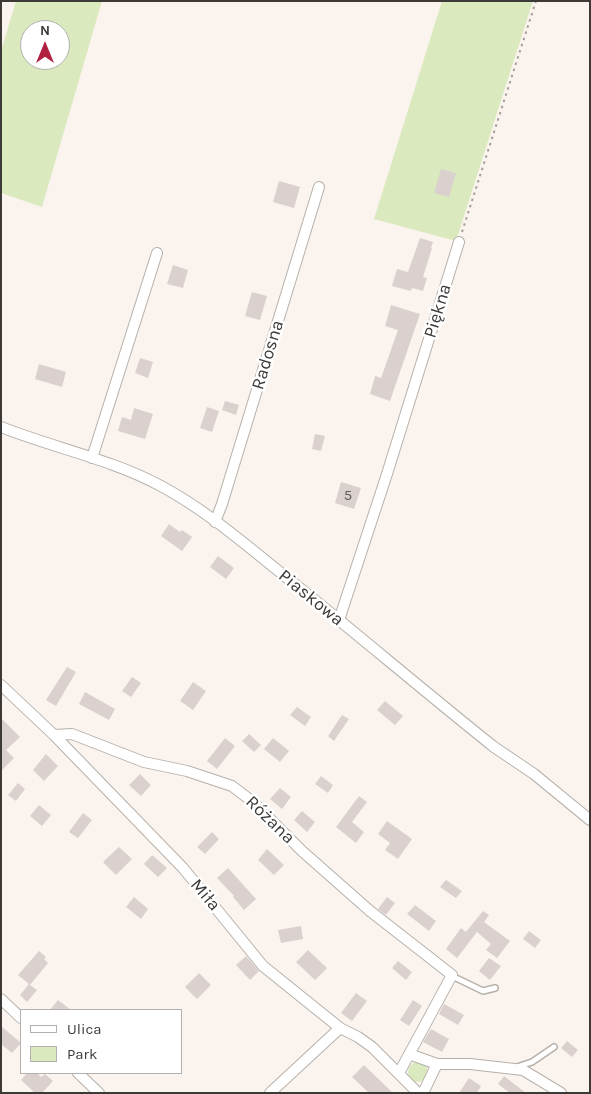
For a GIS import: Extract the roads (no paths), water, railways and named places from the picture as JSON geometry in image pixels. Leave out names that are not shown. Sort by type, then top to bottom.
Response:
[{"type":"street","name":"Radosna","points":[[215,522],[319,187]]},
{"type":"street","name":"Piękna","points":[[339,620],[459,242]]},
{"type":"street","points":[[92,458],[157,253]]},
{"type":"street","name":"Piaskowa","points":[[1,427],[39,442],[92,458],[161,486],[215,522],[339,620],[494,747],[534,774],[590,820]]},
{"type":"street","name":"Miła","points":[[1,685],[54,735],[183,868],[264,966],[340,1028],[372,1047],[418,1093]]},
{"type":"street","name":"Różana","points":[[54,735],[72,734],[144,762],[188,770],[232,786],[253,802],[302,851],[370,911],[452,975]]},
{"type":"street","points":[[399,1073],[452,975]]},
{"type":"street","points":[[1,999],[20,1017]]},
{"type":"street","points":[[270,1093],[340,1028]]},
{"type":"street","points":[[409,1054],[437,1064],[470,1064],[523,1070],[561,1093]]},
{"type":"street","points":[[423,1093],[437,1064]]},
{"type":"street","points":[[79,1074],[99,1093]]},
{"type":"lane","name":"Różana","points":[[452,975],[483,991],[495,988]]},
{"type":"lane","points":[[514,1068],[532,1062],[554,1047]]}]
